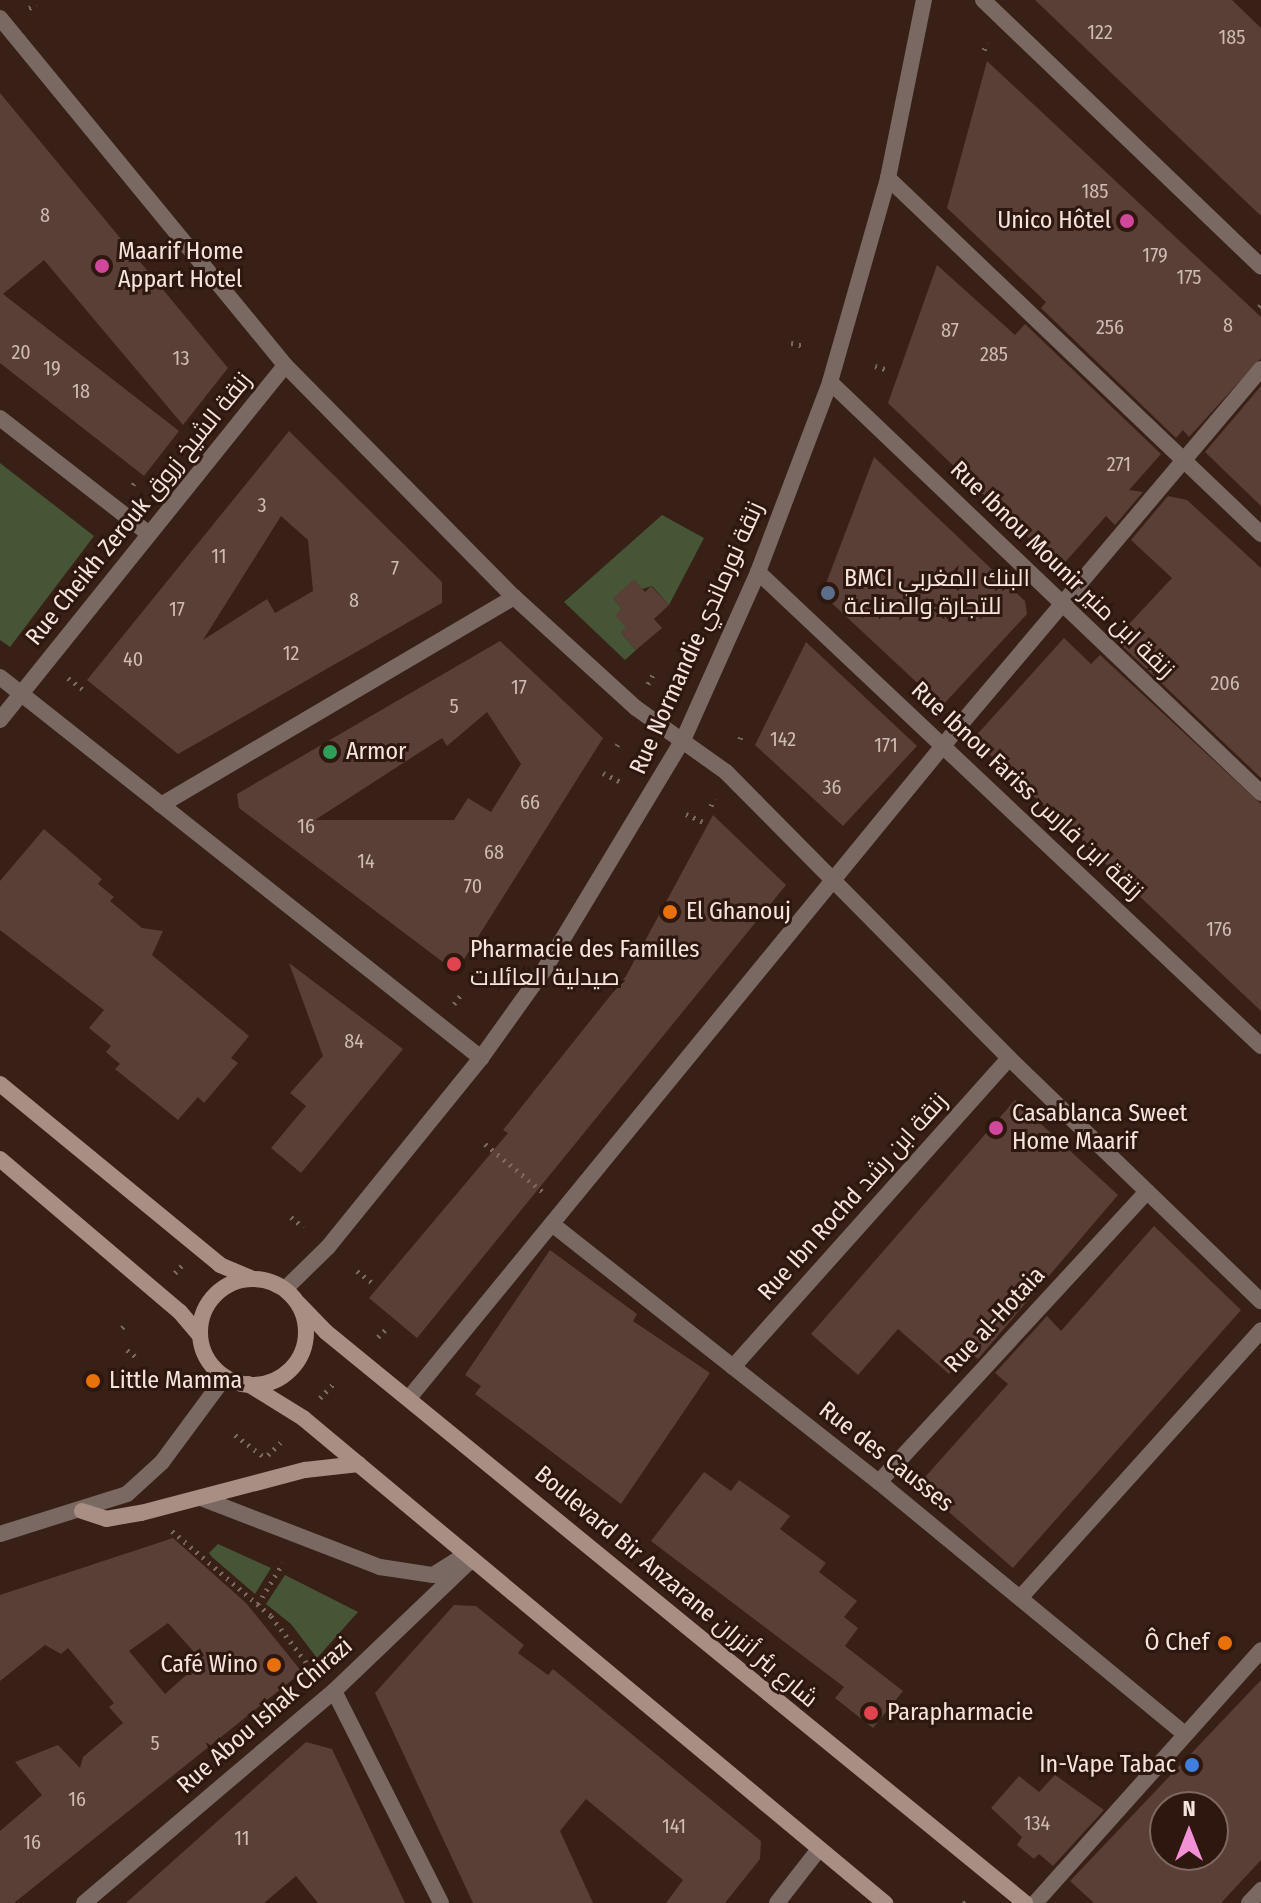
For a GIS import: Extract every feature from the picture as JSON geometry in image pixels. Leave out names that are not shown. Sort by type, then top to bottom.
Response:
[{"type":"main road","points":[[0,1084],[220,1265],[285,1289],[299,1304],[306,1326],[297,1360],[278,1379],[248,1384]]},
{"type":"main road","points":[[0,1159],[180,1312],[199,1335],[207,1359],[225,1377],[248,1384],[285,1404],[885,1903]]},
{"type":"main road","points":[[199,1335],[204,1311],[213,1296],[226,1286],[251,1278]]},
{"type":"main road","name":"Boulevard Bir Anzarane شارع بئر أنزران","points":[[299,1304],[409,1398],[1025,1903]]},
{"type":"main road","points":[[82,1511],[106,1519],[319,1467],[359,1464]]},
{"type":"street","name":"Rue Normandie زنقة نورماندي","points":[[285,1289],[328,1247],[481,1058],[544,970],[683,740],[758,572],[830,382],[888,178],[924,0]]},
{"type":"street","points":[[983,0],[1261,267]]},
{"type":"street","points":[[0,18],[285,365],[514,597],[636,708],[726,772],[1009,1058],[1261,1301]]},
{"type":"street","points":[[888,178],[1261,534]]},
{"type":"street","name":"Rue Cheikh Zerouk زنقة الشيخ زروق","points":[[0,720],[285,365]]},
{"type":"street","points":[[409,1398],[1061,602],[1261,369]]},
{"type":"street","name":"Rue Ibnou Mounir زنقة ابن منير","points":[[830,382],[1261,793]]},
{"type":"street","points":[[0,418],[149,534]]},
{"type":"street","name":"Rue Ibnou Fariss زنقة ابن فارس","points":[[758,572],[1261,1046]]},
{"type":"street","points":[[161,805],[514,597]]},
{"type":"street","points":[[0,677],[481,1058]]},
{"type":"street","name":"Rue Ibn Rochd زنقة ابن رشد","points":[[733,1367],[1009,1058]]},
{"type":"street","name":"Rue al-Hotaia","points":[[879,1482],[1147,1192]]},
{"type":"street","name":"Rue des Causses","points":[[552,1224],[879,1482],[1185,1734]]},
{"type":"street","points":[[1021,1597],[1261,1330]]},
{"type":"street","points":[[0,1534],[121,1497],[145,1480],[225,1377]]},
{"type":"street","points":[[201,1498],[400,1572],[433,1575],[469,1556]]},
{"type":"street","name":"Rue Abou Ishak Chirazi","points":[[84,1903],[334,1691],[469,1556]]},
{"type":"street","points":[[1035,1903],[1261,1650]]},
{"type":"street","points":[[334,1691],[441,1903]]},
{"type":"street","points":[[777,1903],[819,1849]]},
{"type":"street","points":[[1249,1903],[1261,1890]]},
{"type":"path","points":[[29,8],[36,5]]},
{"type":"path","points":[[984,50],[987,43]]},
{"type":"path","points":[[791,343],[804,346]]},
{"type":"path","points":[[875,366],[888,370]]},
{"type":"path","points":[[648,684],[653,675]]},
{"type":"path","points":[[68,678],[82,689]]},
{"type":"path","points":[[603,773],[621,782]]},
{"type":"path","points":[[686,814],[703,822]]},
{"type":"path","points":[[454,1004],[460,996]]},
{"type":"path","points":[[485,1144],[544,1193]]},
{"type":"path","points":[[291,1217],[303,1227]]},
{"type":"path","points":[[175,1273],[185,1263]]},
{"type":"path","points":[[357,1271],[371,1282]]},
{"type":"path","points":[[378,1337],[385,1330]]},
{"type":"path","points":[[127,1350],[135,1356]]},
{"type":"path","points":[[320,1398],[336,1381]]},
{"type":"path","points":[[235,1435],[267,1460],[284,1439]]},
{"type":"path","points":[[172,1531],[258,1604],[315,1674]]},
{"type":"path","points":[[258,1604],[283,1563]]},
{"type":"green space","points":[[0,463],[94,536],[10,647],[0,640]]},
{"type":"green space","points":[[662,515],[704,538],[669,605],[652,586],[613,598],[622,609],[616,615],[627,627],[621,633],[636,650],[625,660],[564,602]]},
{"type":"green space","points":[[218,1544],[271,1568],[255,1594],[209,1553]]},
{"type":"green space","points":[[285,1575],[358,1612],[317,1658],[291,1624],[266,1604]]},
{"type":"building","points":[[1035,0],[1232,0],[1261,28],[1261,216]]},
{"type":"building","points":[[987,61],[1261,317],[1261,358],[1189,437],[1183,430],[1176,438],[1041,308],[1046,302],[947,208]]},
{"type":"building","points":[[0,93],[228,368],[183,425],[44,260],[3,294],[179,431],[144,476],[0,363]]},
{"type":"building","points":[[937,265],[1015,335],[1025,324],[1161,454],[1129,490],[1143,492],[1115,525],[1106,516],[1060,568],[888,403]]},
{"type":"building","points":[[1261,386],[1261,506],[1205,452]]},
{"type":"building","points":[[289,431],[442,582],[442,603],[178,754],[87,680]],"holes":[[[281,516],[308,540],[313,591],[275,613],[267,599],[203,640]]]},
{"type":"building","points":[[874,457],[1025,601],[1027,614],[942,706],[822,594]]},
{"type":"building","points":[[1168,496],[1187,500],[1261,568],[1261,778],[1115,639],[1172,578],[1131,540]]},
{"type":"building","points":[[634,579],[645,592],[651,586],[669,605],[654,619],[662,628],[636,650],[621,633],[626,627],[615,615],[622,609],[613,598]]},
{"type":"building","points":[[1064,638],[1091,664],[1100,655],[1261,804],[1261,1011],[973,739]]},
{"type":"building","points":[[500,641],[603,738],[456,972],[239,808],[237,794]],"holes":[[[487,712],[521,764],[491,812],[468,798],[454,820],[315,820],[442,738],[447,746]]]},
{"type":"building","points":[[806,642],[917,746],[843,826],[755,745]]},
{"type":"building","points":[[713,815],[786,885],[417,1338],[369,1298],[508,1133],[503,1130],[626,976]]},
{"type":"building","points":[[44,829],[102,879],[98,884],[114,897],[110,901],[142,928],[163,931],[152,955],[249,1036],[231,1058],[238,1063],[204,1103],[198,1097],[178,1120],[115,1069],[120,1064],[106,1052],[111,1046],[89,1028],[104,1010],[0,930],[0,881]]},
{"type":"building","points":[[289,963],[403,1049],[301,1173],[271,1148],[306,1106],[290,1093],[323,1056]]},
{"type":"building","points":[[1015,1100],[1118,1195],[978,1359],[969,1351],[949,1374],[898,1329],[858,1375],[811,1334]]},
{"type":"building","points":[[1154,1226],[1241,1310],[1013,1568],[918,1485],[1008,1384],[995,1373],[1047,1316],[1061,1331]]},
{"type":"building","points":[[550,1250],[637,1314],[633,1321],[710,1373],[621,1504],[475,1394],[481,1386],[465,1375]]},
{"type":"building","points":[[704,1472],[731,1491],[739,1480],[790,1516],[780,1529],[826,1563],[819,1572],[857,1601],[844,1617],[858,1628],[845,1646],[903,1691],[873,1728],[835,1698],[844,1687],[651,1541]]},
{"type":"building","points":[[173,1538],[246,1603],[302,1672],[14,1903],[0,1903],[0,1831],[42,1795],[15,1762],[58,1745],[80,1768],[83,1757],[123,1723],[109,1707],[114,1703],[68,1648],[61,1654],[45,1645],[0,1681],[0,1595]],"holes":[[[168,1623],[202,1661],[165,1694],[129,1651]]]},
{"type":"building","points":[[454,1605],[476,1606],[524,1645],[518,1653],[548,1675],[553,1669],[761,1841],[760,1859],[725,1903],[666,1903],[683,1880],[586,1799],[560,1831],[593,1903],[473,1903],[375,1693]]},
{"type":"building","points":[[1261,1680],[1261,1860],[1221,1903],[1094,1903],[1070,1881],[1149,1798],[1149,1871],[1229,1871],[1229,1791],[1156,1791]]},
{"type":"building","points":[[306,1742],[332,1749],[405,1903],[318,1903],[296,1876],[264,1903],[126,1903]]},
{"type":"building","points":[[1055,1775],[1104,1810],[1053,1866],[1039,1854],[1034,1859],[1017,1845],[1022,1837],[991,1808],[1019,1776],[1039,1792]]},
{"type":"place","name":"Unico Hôtel","points":[[1127,221]]},
{"type":"place","name":"Maarif Home Appart Hotel","points":[[102,266]]},
{"type":"place","name":"BMCI البنك المغربي للتجارة والصناعة","points":[[828,593]]},
{"type":"place","name":"Armor","points":[[330,752]]},
{"type":"place","name":"El Ghanouj","points":[[670,912]]},
{"type":"place","name":"Pharmacie des Familles صيدلية العائلات","points":[[454,964]]},
{"type":"place","name":"Casablanca Sweet Home Maarif","points":[[996,1128]]},
{"type":"place","name":"Little Mamma","points":[[93,1381]]},
{"type":"place","name":"Ô Chef","points":[[1225,1643]]},
{"type":"place","name":"Café Wino","points":[[274,1665]]},
{"type":"place","name":"Parapharmacie","points":[[871,1713]]},
{"type":"place","name":"In-Vape Tabac","points":[[1192,1765]]}]
